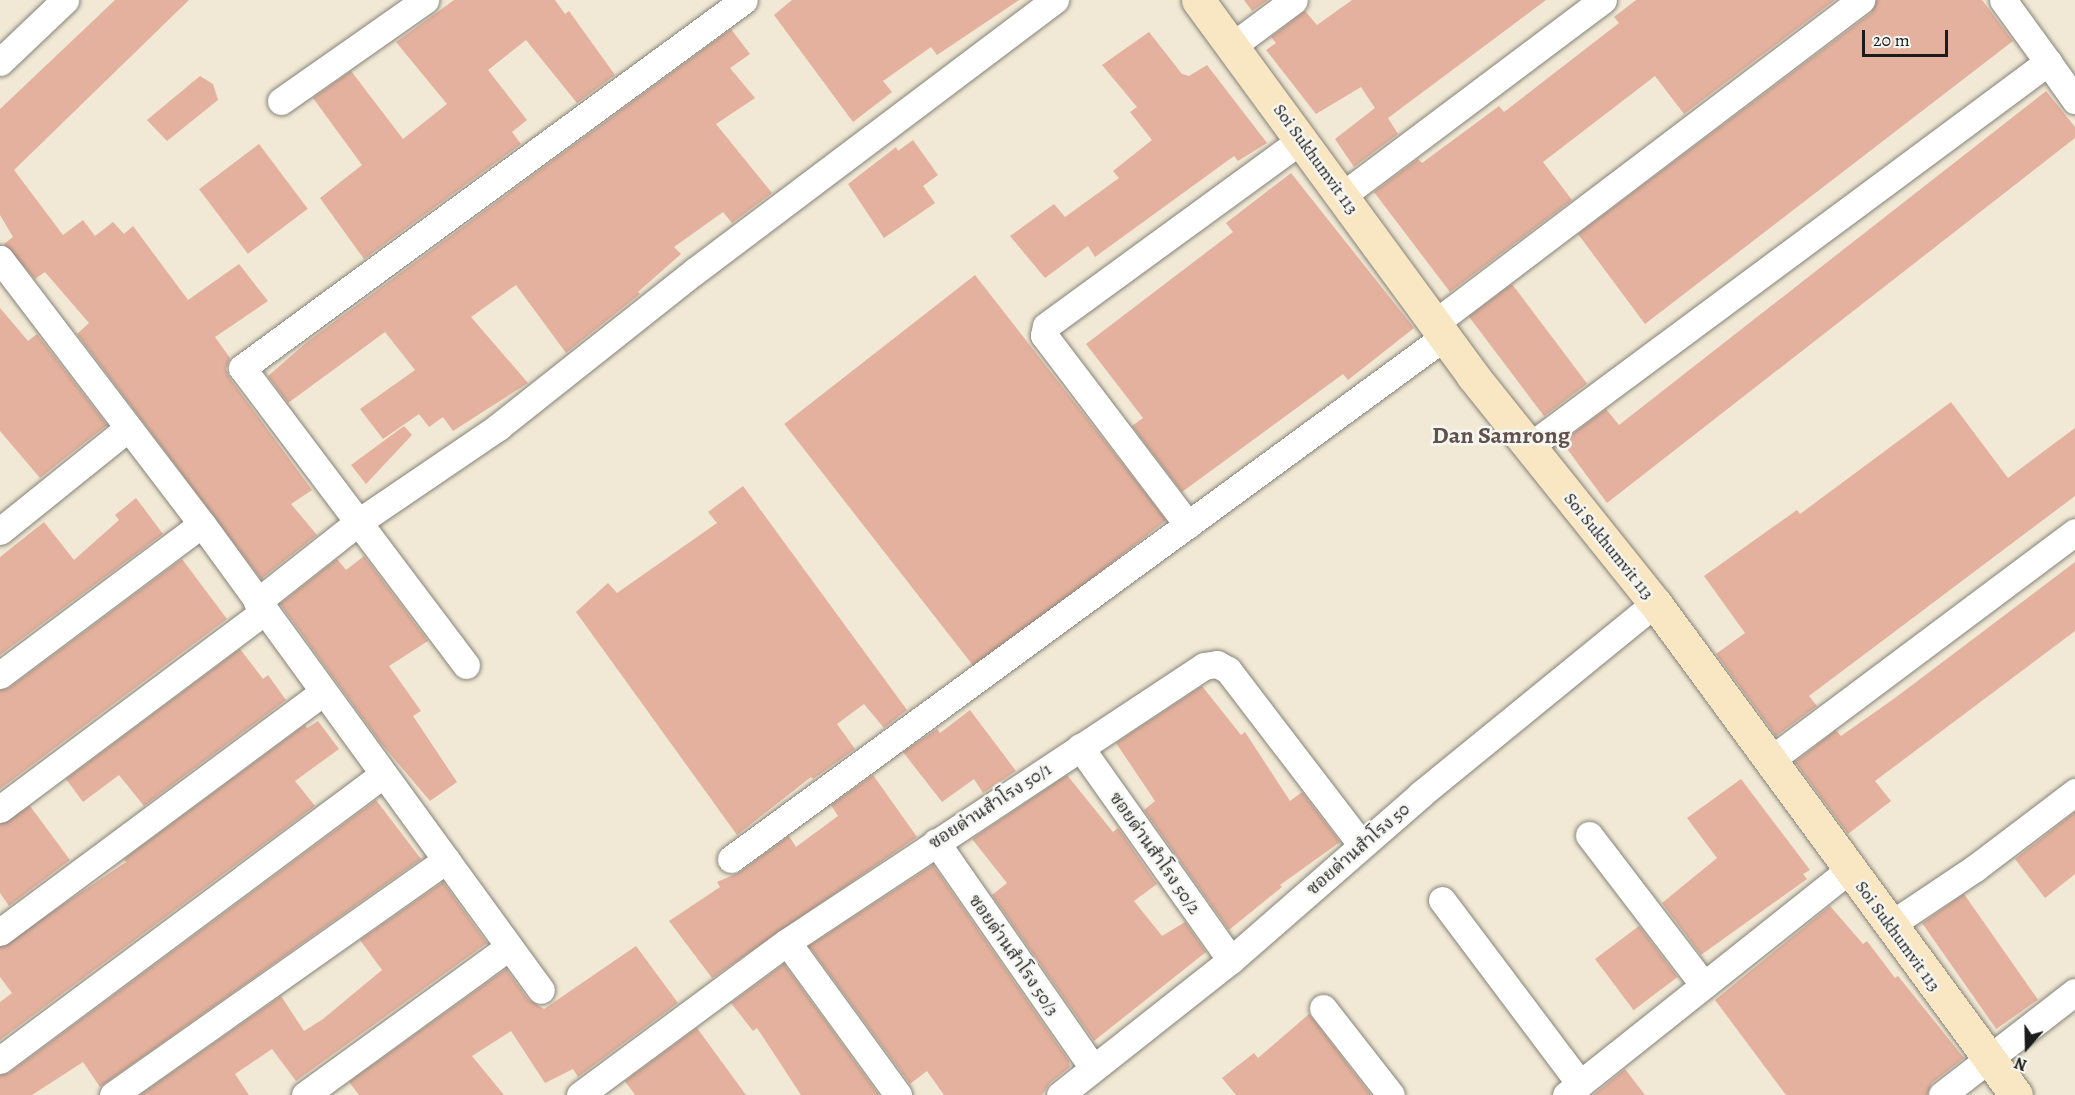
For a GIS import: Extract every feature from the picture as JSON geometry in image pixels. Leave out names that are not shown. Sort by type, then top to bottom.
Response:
[{"type":"main road","name":"Soi Sukhumvit 113","points":[[1198,0],[1343,195],[1439,330],[1656,603],[1769,761],[2016,1095]]},
{"type":"street","points":[[0,62],[65,0]]},
{"type":"street","points":[[281,101],[425,0]]},
{"type":"street","points":[[466,665],[242,368],[744,0]]},
{"type":"street","points":[[0,809],[261,607],[357,523],[498,427],[695,271],[1055,0]]},
{"type":"street","points":[[1232,46],[1294,0]]},
{"type":"street","points":[[1343,195],[1603,0]]},
{"type":"street","points":[[731,860],[1188,525],[1861,0]]},
{"type":"street","points":[[2003,0],[2075,100]]},
{"type":"street","points":[[1530,446],[2048,62]]},
{"type":"street","points":[[1188,525],[1044,334],[1046,326],[1302,139]]},
{"type":"street","points":[[0,259],[202,524],[541,990]]},
{"type":"street","points":[[0,531],[128,428]]},
{"type":"street","points":[[0,675],[202,524]]},
{"type":"street","points":[[1769,761],[2075,532]]},
{"type":"street","name":"ซอยด่านสำโรง 50","points":[[1060,1095],[1231,960],[1362,845],[1656,603]]},
{"type":"street","name":"ซอยด่านสำโรง 50/1","points":[[580,1095],[787,942],[1203,666],[1217,664],[1228,670],[1362,845]]},
{"type":"street","points":[[0,932],[323,692]]},
{"type":"street","name":"ซอยด่านสำโรง 50/2","points":[[1080,747],[1231,960]]},
{"type":"street","points":[[0,1060],[383,775]]},
{"type":"street","points":[[1890,925],[1975,868],[2075,792]]},
{"type":"street","points":[[1589,835],[1703,984]]},
{"type":"street","name":"ซอยด่านสำโรง 50/3","points":[[936,842],[1093,1068]]},
{"type":"street","points":[[112,1095],[446,860]]},
{"type":"street","points":[[1442,900],[1573,1089],[1850,870]]},
{"type":"street","points":[[787,942],[898,1095]]},
{"type":"street","points":[[305,1095],[509,947]]},
{"type":"street","points":[[1942,1095],[2075,992]]},
{"type":"street","points":[[1323,1008],[1391,1095]]},
{"type":"building","points":[[115,0],[189,0],[14,170],[63,235],[83,220],[95,236],[113,222],[124,234],[133,226],[188,300],[239,264],[268,301],[215,337],[230,358],[226,369],[229,377],[312,490],[291,504],[317,535],[261,579],[77,334],[89,323],[45,272],[35,279],[4,244],[13,237],[0,215],[0,109]]},
{"type":"building","points":[[454,0],[555,0],[565,14],[569,11],[615,75],[577,103],[526,40],[488,70],[527,120],[512,132],[521,144],[364,259],[320,198],[362,165],[313,98],[351,71],[403,139],[447,104],[396,42]]},
{"type":"building","points":[[792,0],[1019,0],[937,55],[931,47],[883,81],[892,92],[853,122],[774,15]]},
{"type":"building","points":[[1244,0],[1268,0],[1252,11]]},
{"type":"building","points":[[1352,0],[1546,0],[1388,118],[1398,134],[1354,167],[1335,139],[1375,108],[1361,87],[1316,114],[1266,50],[1276,43],[1271,37],[1305,11],[1317,25]]},
{"type":"building","points":[[1636,0],[1835,0],[1684,114],[1655,76],[1543,162],[1572,200],[1450,292],[1374,192],[1418,159],[1422,163],[1499,106],[1504,112],[1619,23],[1614,17]]},
{"type":"building","points":[[1876,0],[1982,0],[2013,41],[1645,324],[1578,234],[1871,13]]},
{"type":"building","points":[[731,29],[750,54],[730,68],[755,98],[716,124],[772,193],[732,223],[723,212],[674,247],[681,254],[638,292],[640,294],[566,353],[516,285],[471,317],[528,383],[453,431],[443,417],[429,427],[419,414],[383,439],[360,409],[415,370],[385,332],[288,403],[268,376],[307,342]]},
{"type":"building","points":[[1149,32],[1182,74],[1189,76],[1207,65],[1267,143],[1238,161],[1234,156],[1095,257],[1088,246],[1045,278],[1010,236],[1054,204],[1065,217],[1119,178],[1113,171],[1152,140],[1130,112],[1137,107],[1102,65]]},
{"type":"building","points":[[200,76],[213,84],[218,100],[167,141],[147,120]]},
{"type":"building","points":[[2046,91],[2075,127],[2075,138],[1607,503],[1562,442],[1606,409],[1619,425]]},
{"type":"building","points":[[913,140],[938,175],[923,186],[935,203],[884,238],[848,184],[896,147],[898,151]]},
{"type":"building","points":[[259,144],[308,209],[248,254],[199,189]]},
{"type":"building","points":[[1291,173],[1414,328],[1348,380],[1343,374],[1182,492],[1132,426],[1143,418],[1086,344],[1233,232],[1226,223]]},
{"type":"building","points":[[975,275],[1166,520],[976,669],[784,424]]},
{"type":"building","points":[[1512,284],[1587,384],[1544,416],[1469,316]]},
{"type":"building","points":[[0,308],[28,341],[37,334],[107,425],[40,478],[0,431]]},
{"type":"building","points":[[1951,402],[2008,478],[2075,428],[2075,496],[1809,696],[1817,706],[1776,736],[1716,654],[1745,633],[1704,576],[1797,510],[1800,514]]},
{"type":"building","points":[[404,426],[412,435],[366,484],[351,465]]},
{"type":"building","points":[[743,486],[907,710],[884,728],[864,704],[837,724],[855,749],[813,779],[811,777],[737,835],[576,612],[608,583],[617,593],[717,523],[708,512]]},
{"type":"building","points":[[136,498],[163,534],[0,655],[0,557],[44,522],[74,560],[119,520],[115,515]]},
{"type":"building","points":[[364,556],[428,641],[389,666],[421,711],[413,716],[457,782],[430,801],[380,742],[280,604],[337,559],[346,570]]},
{"type":"building","points":[[182,559],[227,619],[0,789],[0,690],[9,688]]},
{"type":"building","points":[[2075,562],[2075,631],[1875,781],[1891,801],[1848,834],[1795,762],[1836,730],[1841,736],[1895,698]]},
{"type":"building","points":[[240,649],[263,679],[268,675],[286,700],[144,806],[119,775],[83,802],[66,779]]},
{"type":"building","points":[[1202,686],[1241,735],[1245,732],[1290,801],[1302,792],[1340,842],[1280,885],[1282,887],[1229,930],[1144,810],[1155,801],[1116,743]]},
{"type":"building","points":[[970,710],[1016,771],[983,793],[974,779],[942,802],[903,752],[937,729],[940,733]]},
{"type":"building","points":[[318,721],[339,749],[295,781],[315,806],[0,1040],[0,1002],[12,993],[0,977],[0,947],[126,862],[124,859],[305,725],[307,728]]},
{"type":"building","points":[[873,775],[917,837],[712,978],[669,921],[720,887],[717,882],[740,872],[789,836],[796,847],[838,816],[831,805]]},
{"type":"building","points":[[1067,775],[1113,832],[1118,828],[1157,884],[1134,901],[1162,936],[1185,922],[1206,952],[1094,1041],[992,895],[1007,883],[972,839]]},
{"type":"building","points":[[1741,779],[1810,870],[1803,874],[1807,879],[1701,955],[1662,903],[1717,858],[1687,818]]},
{"type":"building","points":[[376,800],[421,859],[100,1087],[83,1062],[32,1095],[0,1095],[0,1075],[9,1073]]},
{"type":"building","points":[[30,806],[70,860],[9,906],[0,893],[0,824]]},
{"type":"building","points":[[2075,812],[2075,874],[2045,898],[2015,859]]},
{"type":"building","points":[[933,865],[1069,1061],[1070,1067],[1050,1083],[1042,1095],[944,1095],[927,1071],[910,1084],[809,946]]},
{"type":"building","points":[[443,882],[487,943],[296,1081],[272,1049],[235,1074],[249,1095],[140,1095],[281,996],[304,1031],[323,1019],[382,970],[360,940]]},
{"type":"building","points":[[1964,894],[2038,1000],[1996,1029],[1922,923]]},
{"type":"building","points":[[1830,906],[1863,944],[1867,941],[1895,978],[1898,976],[1964,1058],[1932,1083],[1927,1095],[1786,1095],[1715,1000]]},
{"type":"building","points":[[1639,926],[1678,977],[1634,1010],[1595,959]]},
{"type":"building","points":[[636,946],[678,1003],[578,1077],[573,1069],[545,1083],[511,1031],[472,1056],[504,1095],[359,1095],[349,1082],[506,969],[528,999],[544,1009]]},
{"type":"building","points":[[784,964],[879,1095],[801,1095],[757,1028],[753,1031],[731,1003]]},
{"type":"building","points":[[1309,1014],[1371,1095],[1236,1095],[1222,1078],[1254,1053],[1258,1058]]},
{"type":"building","points":[[697,1028],[746,1095],[635,1095],[625,1081]]},
{"type":"building","points":[[1625,1069],[1645,1095],[1593,1095]]},
{"type":"district","name":"Dan Samrong","points":[[1501,436]]}]
